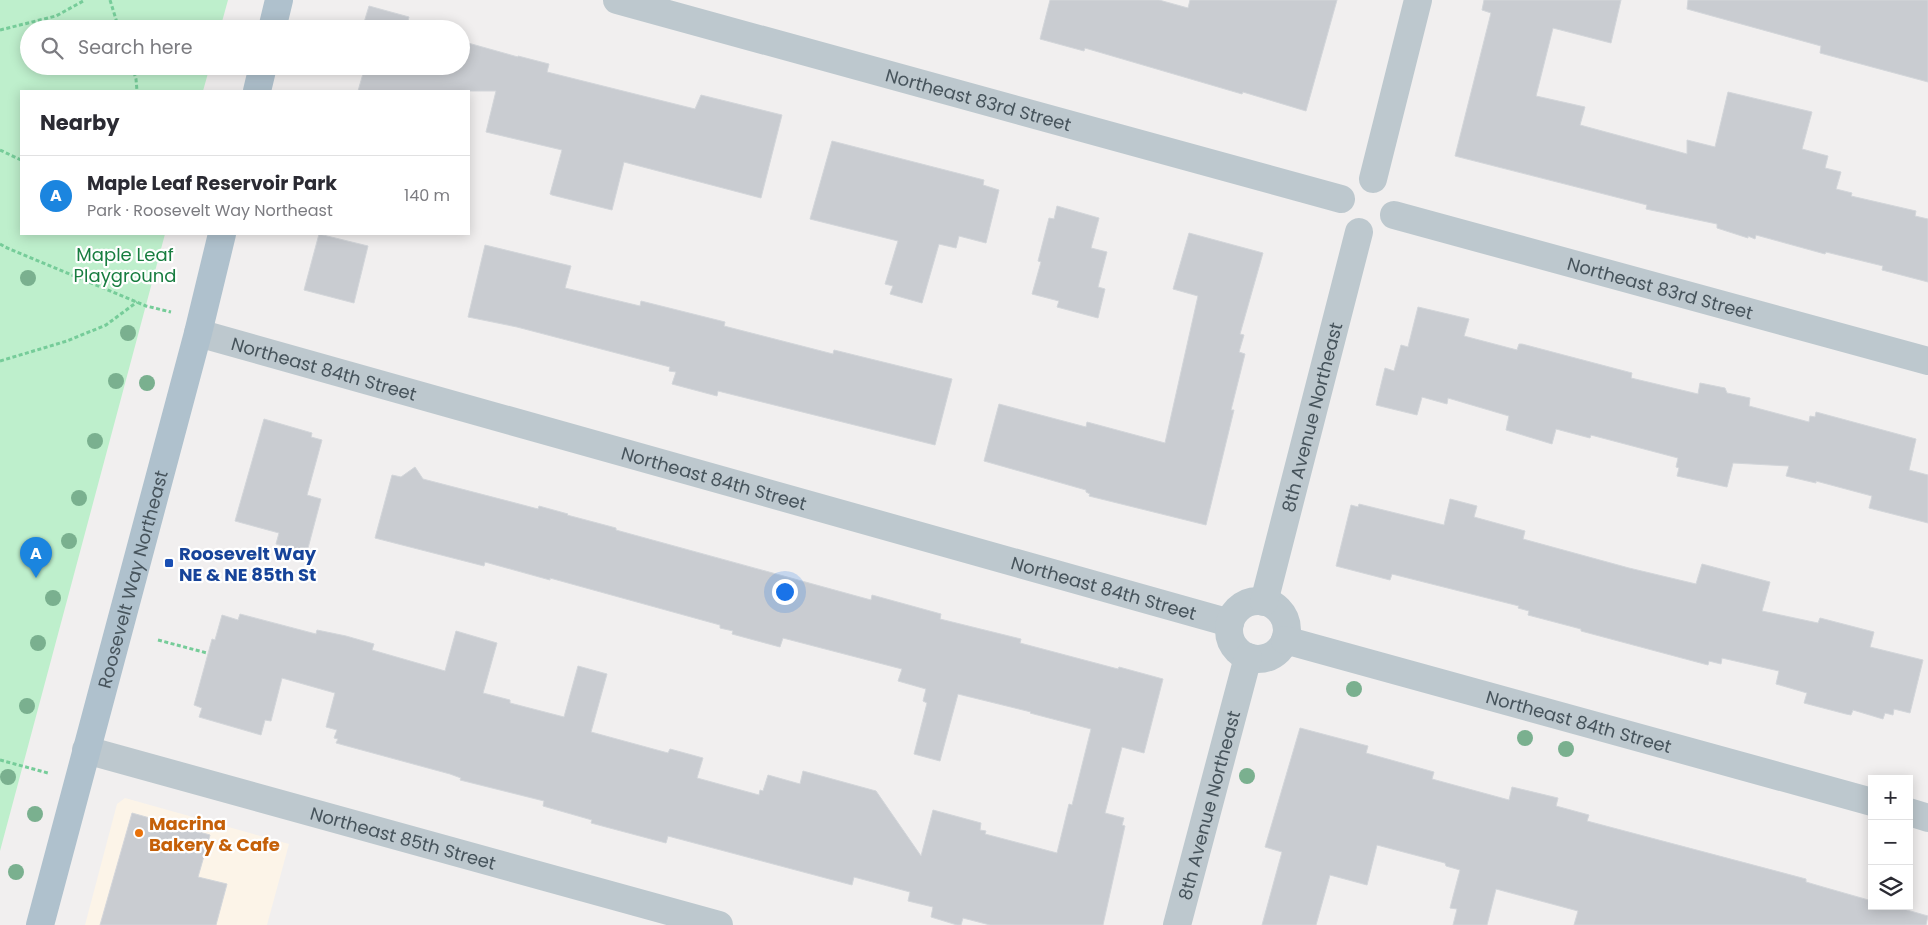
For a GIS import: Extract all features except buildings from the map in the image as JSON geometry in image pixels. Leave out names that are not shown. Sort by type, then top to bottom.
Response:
[{"type":"main road","points":[[274,20],[279,0]]},
{"type":"main road","points":[[257,90],[261,75]]},
{"type":"main road","name":"Roosevelt Way Northeast","points":[[40,925],[198,333],[222,235]]},
{"type":"street","name":"Northeast 83rd Street","points":[[617,0],[1341,199]]},
{"type":"street","points":[[1373,179],[1418,0]]},
{"type":"street","points":[[1361,179],[1373,179],[1380,180],[1387,186],[1393,194],[1396,203],[1394,215],[1385,227],[1377,232],[1368,234],[1351,228],[1345,221],[1341,213],[1341,199],[1346,188],[1353,182],[1361,179]]},
{"type":"street","name":"Northeast 83rd Street","points":[[1394,215],[1928,361]]},
{"type":"street","name":"8th Avenue Northeast","points":[[1264,602],[1359,232]]},
{"type":"street","name":"Northeast 84th Street","points":[[198,333],[1230,623]]},
{"type":"street","points":[[1252,602],[1264,602],[1271,604],[1284,617],[1287,626],[1285,640],[1278,651],[1271,656],[1261,659],[1248,657],[1234,648],[1230,639],[1230,623],[1236,611],[1244,605],[1252,602]]},
{"type":"street","name":"Northeast 84th Street","points":[[1285,640],[1868,801]]},
{"type":"street","name":"8th Avenue Northeast","points":[[1177,925],[1248,657]]},
{"type":"street","name":"Northeast 85th Street","points":[[86,750],[719,925]]},
{"type":"street","points":[[1913,813],[1928,818]]},
{"type":"path","points":[[40,20],[56,16],[85,0]]},
{"type":"path","points":[[110,0],[117,20]]},
{"type":"path","points":[[0,30],[20,25]]},
{"type":"path","points":[[135,75],[137,90]]},
{"type":"path","points":[[0,150],[20,160]]},
{"type":"path","points":[[0,244],[137,302],[176,314]]},
{"type":"path","points":[[0,361],[42,350],[106,325],[137,302]]},
{"type":"path","points":[[158,640],[207,653]]},
{"type":"path","points":[[0,760],[38,770]]},
{"type":"shaded area","points":[[125,798],[289,844],[267,925],[85,925],[117,804]]},
{"type":"green space","name":"Maple Leaf Playground","points":[[0,0],[228,0],[222,20],[20,20],[20,75],[207,75],[203,90],[20,90],[20,235],[165,235],[0,851]]},
{"type":"place","name":"Roosevelt Way NE & NE 85th St","points":[[169,563]]},
{"type":"place","name":"Maple Leaf Reservoir Park","points":[[36,578]]},
{"type":"place","name":"Macrina Bakery & Cafe","points":[[139,833]]}]
